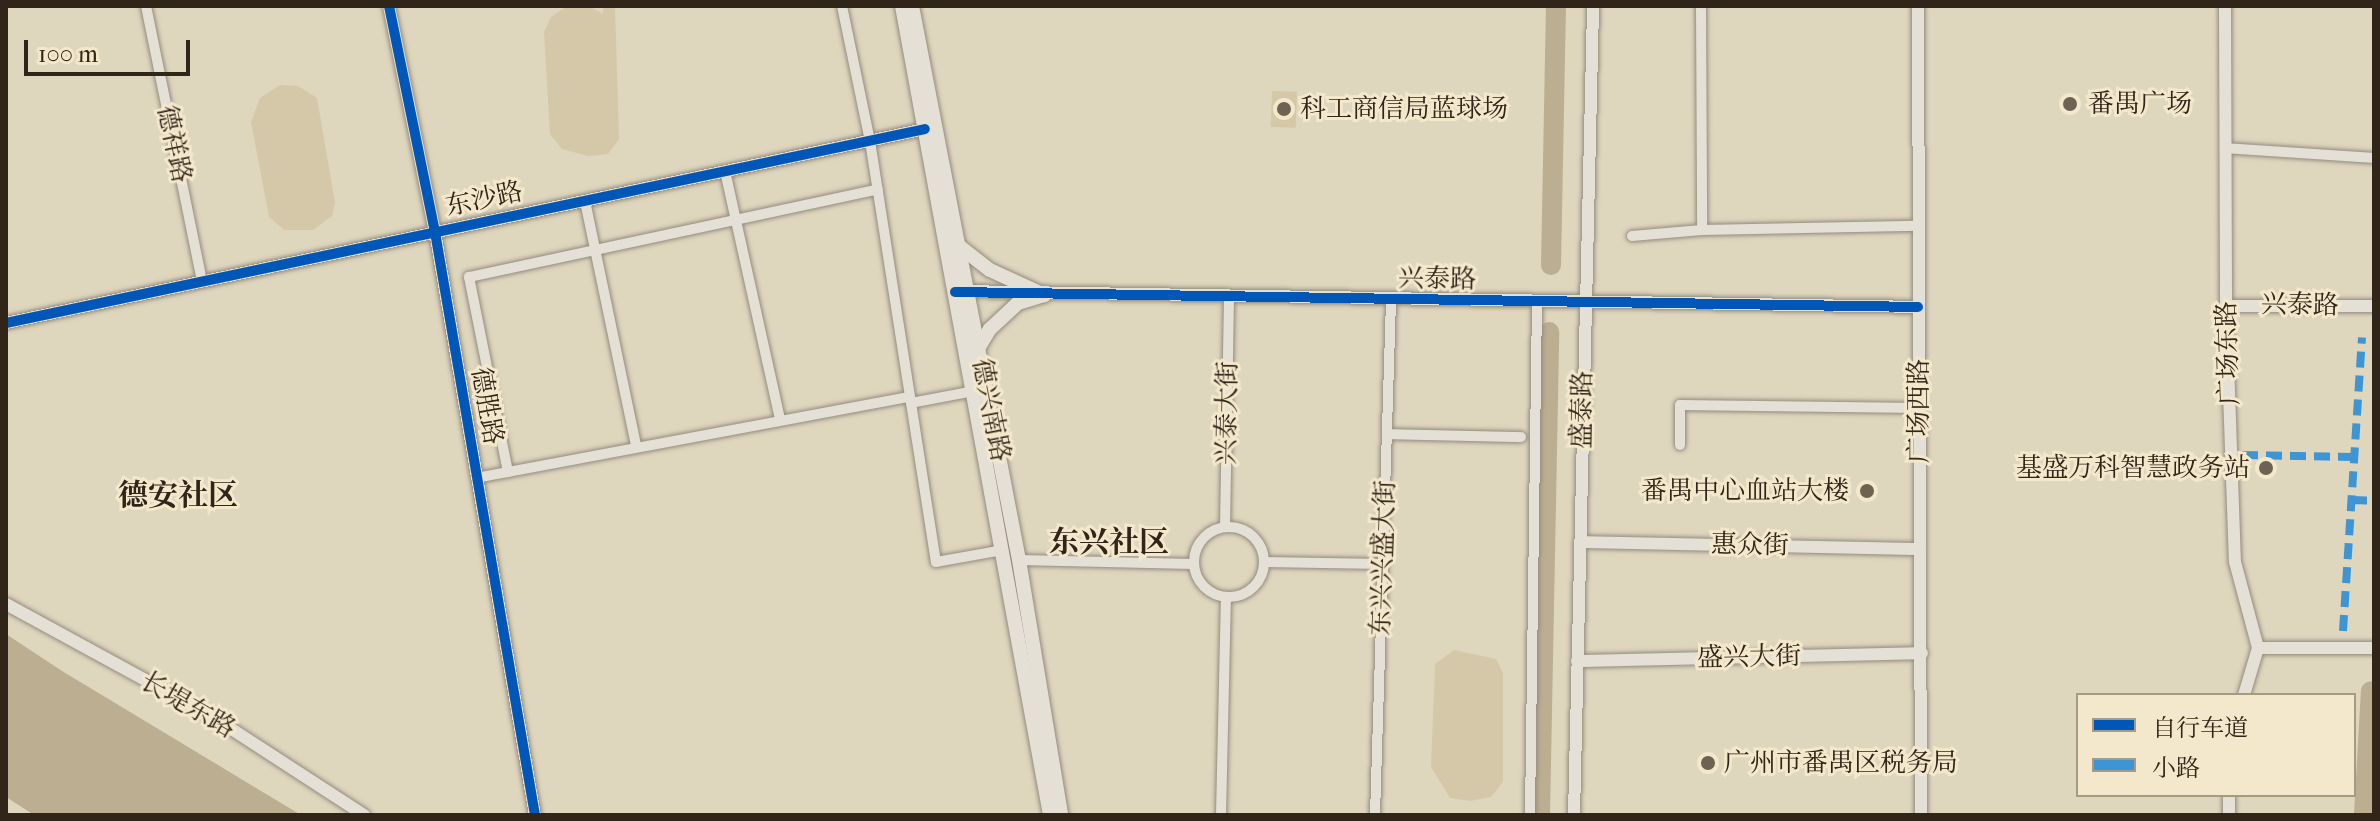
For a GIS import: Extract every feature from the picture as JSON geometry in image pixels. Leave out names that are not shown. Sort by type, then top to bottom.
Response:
[{"type":"main road","name":"德兴南路","points":[[902,6],[925,129],[962,291],[979,347],[1019,560],[1061,815]]},
{"type":"main road","name":"德兴南路","points":[[912,6],[959,246],[974,391],[1050,815]]},
{"type":"main road","points":[[959,246],[990,270],[1044,295]]},
{"type":"main road","points":[[979,347],[1018,303],[1044,295]]},
{"type":"street","name":"德祥路","points":[[146,6],[202,281]]},
{"type":"street","name":"德胜路","points":[[389,6],[435,232],[535,815]]},
{"type":"street","points":[[842,6],[870,141],[936,562],[1003,550]]},
{"type":"street","name":"盛泰路","points":[[1574,815],[1593,6]]},
{"type":"street","points":[[1701,6],[1702,230]]},
{"type":"street","name":"广场西路","points":[[1918,6],[1921,815]]},
{"type":"street","name":"广场东路","points":[[2224,8],[2226,306],[2235,562],[2258,648]]},
{"type":"street","name":"东沙路","points":[[6,323],[925,129]]},
{"type":"street","points":[[2225,148],[2374,158]]},
{"type":"street","points":[[725,171],[780,419]]},
{"type":"street","points":[[508,472],[469,277],[878,189]]},
{"type":"street","points":[[585,201],[636,446]]},
{"type":"street","points":[[1632,236],[1702,230],[1918,226]]},
{"type":"street","name":"兴泰路","points":[[962,291],[1391,301],[1918,307]]},
{"type":"street","name":"兴泰大街","points":[[1225,527],[1229,298]]},
{"type":"street","name":"东兴兴盛大街","points":[[1375,815],[1391,301]]},
{"type":"street","points":[[1530,815],[1537,303]]},
{"type":"street","name":"兴泰路","points":[[2226,306],[2374,306]]},
{"type":"street","points":[[476,478],[780,419],[974,391]]},
{"type":"street","points":[[1680,445],[1680,405],[1919,408]]},
{"type":"street","points":[[1387,434],[1521,437]]},
{"type":"street","points":[[1225,527],[1252,536],[1264,562],[1257,584],[1226,597],[1201,584],[1193,564],[1198,544],[1225,527]]},
{"type":"street","name":"惠众街","points":[[1580,542],[1920,549]]},
{"type":"street","points":[[1019,560],[1193,564]]},
{"type":"street","points":[[1264,562],[1383,564]]},
{"type":"street","points":[[1221,815],[1226,597]]},
{"type":"street","name":"长堤东路","points":[[6,604],[210,715],[364,815]]},
{"type":"street","points":[[2245,693],[2258,648],[2374,648]]},
{"type":"street","name":"盛兴大街","points":[[1577,661],[1922,653]]},
{"type":"shaded area","points":[[567,6],[589,6],[603,14],[603,6],[615,6],[619,139],[608,154],[588,156],[562,149],[550,134],[544,32],[551,17]]},
{"type":"shaded area","points":[[280,85],[298,86],[317,98],[335,203],[332,216],[313,230],[284,230],[269,217],[251,122],[260,98]]},
{"type":"shaded area","name":"科工商信局蓝球场","points":[[1272,91],[1297,92],[1296,128],[1271,127]]},
{"type":"shaded area","points":[[6,634],[301,815],[34,815],[6,797]]},
{"type":"shaded area","points":[[1454,650],[1496,659],[1503,673],[1503,782],[1491,797],[1470,801],[1450,798],[1431,767],[1435,664]]},
{"type":"waterway","points":[[1551,265],[1556,6]]},
{"type":"waterway","points":[[1540,815],[1549,332]]},
{"type":"waterway","points":[[2364,815],[2371,691]]},
{"type":"marked path","points":[[2343,631],[2362,338]]},
{"type":"marked path","points":[[2242,455],[2354,457]]},
{"type":"marked path","points":[[2351,500],[2374,501]]},
{"type":"cycle path","points":[[389,6],[435,232],[535,815]]},
{"type":"cycle path","points":[[6,323],[925,129]]},
{"type":"cycle path","points":[[955,292],[1918,307]]},
{"type":"place","name":"番禺广场","points":[[2070,104]]},
{"type":"place","name":"科工商信局蓝球场","points":[[1284,109]]},
{"type":"place","name":"基盛万科智慧政务站","points":[[2266,468]]},
{"type":"place","name":"番禺中心血站大楼","points":[[1867,491]]},
{"type":"place","name":"广州市番禺区税务局","points":[[1708,763]]},
{"type":"district","name":"德安社区","points":[[178,496]]},
{"type":"district","name":"东兴社区","points":[[1109,543]]}]
